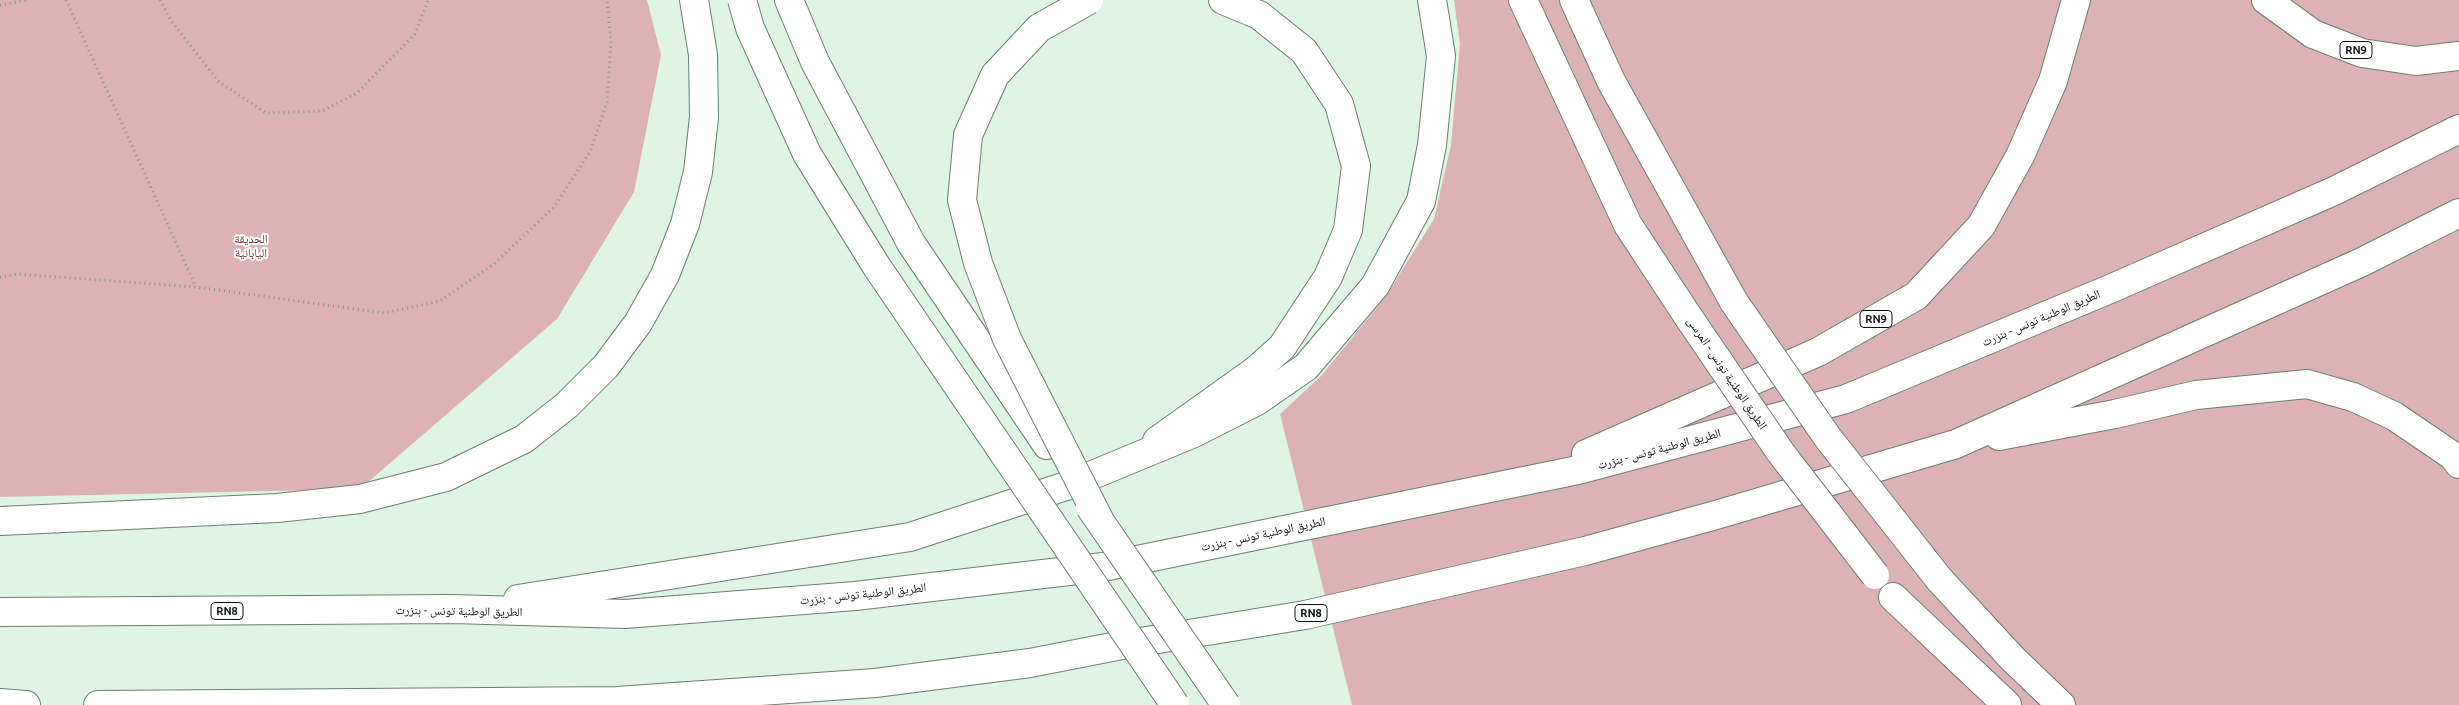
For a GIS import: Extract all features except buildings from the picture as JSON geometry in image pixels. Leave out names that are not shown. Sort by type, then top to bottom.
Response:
[{"type":"highway","points":[[0,520],[267,508],[360,499],[446,478],[524,439],[567,405],[606,366],[638,323],[665,275],[685,224],[698,172],[704,117],[703,55],[694,0]]},
{"type":"highway","points":[[742,0],[750,28],[807,154],[877,267],[1175,705]]},
{"type":"highway","points":[[789,0],[815,62],[911,242],[1226,705]]},
{"type":"highway","points":[[1089,0],[1039,28],[995,75],[968,135],[962,200],[978,263],[1007,339],[1100,521]]},
{"type":"highway","points":[[1131,459],[1256,372],[1282,347],[1328,277],[1348,230],[1356,166],[1339,104],[1304,51],[1259,15],[1223,0]]},
{"type":"highway","points":[[453,609],[910,537],[1066,486],[1194,433],[1257,401],[1306,367],[1375,286],[1421,201],[1432,145],[1441,56],[1432,0]]},
{"type":"highway","name":"الطريق الوطنية تونس - المرسى","points":[[1524,0],[1628,225],[1687,315],[1781,453],[1893,598],[1994,705]]},
{"type":"highway","points":[[1574,0],[1611,80],[1734,302],[1828,438],[1939,579],[2012,658],[2060,705]]},
{"type":"highway","name":"RN9","points":[[1524,480],[1818,352],[1916,296],[1981,226],[2020,156],[2053,81],[2076,0]]},
{"type":"highway","name":"RN9","points":[[2266,0],[2314,34],[2362,52],[2416,61],[2459,56]]},
{"type":"highway","name":"الطريق الوطنية تونس - بنزرت","points":[[0,612],[453,609],[625,614],[855,596],[1103,567],[1578,470],[1846,399],[2110,289],[2334,191],[2459,129]]},
{"type":"highway","name":"RN8","points":[[98,705],[617,701],[875,683],[1030,663],[1122,645],[1305,615],[1585,551],[1716,516],[1956,444],[2362,262],[2459,213]]},
{"type":"highway","points":[[1956,444],[2115,414],[2196,395],[2307,384],[2353,397],[2394,416],[2453,456],[2459,464]]},
{"type":"highway","points":[[1893,598],[2007,705]]},
{"type":"highway","points":[[0,703],[26,705]]},
{"type":"path","points":[[0,5],[27,0]]},
{"type":"path","points":[[66,0],[196,287]]},
{"type":"path","points":[[160,0],[172,22],[219,82],[266,113],[322,111],[358,92],[415,34],[428,0]]},
{"type":"path","points":[[0,277],[17,274],[196,287],[384,313],[440,301],[495,263],[554,207],[590,152],[607,102],[610,42],[607,0]]},
{"type":"green space","name":"الحديقة اليابانية","points":[[0,0],[647,0],[661,55],[634,192],[557,319],[360,489],[0,497]]},
{"type":"green space","points":[[1454,0],[2459,0],[2459,705],[1352,705],[1280,414],[1321,376],[1386,296],[1434,219],[1451,145],[1460,44]]}]
